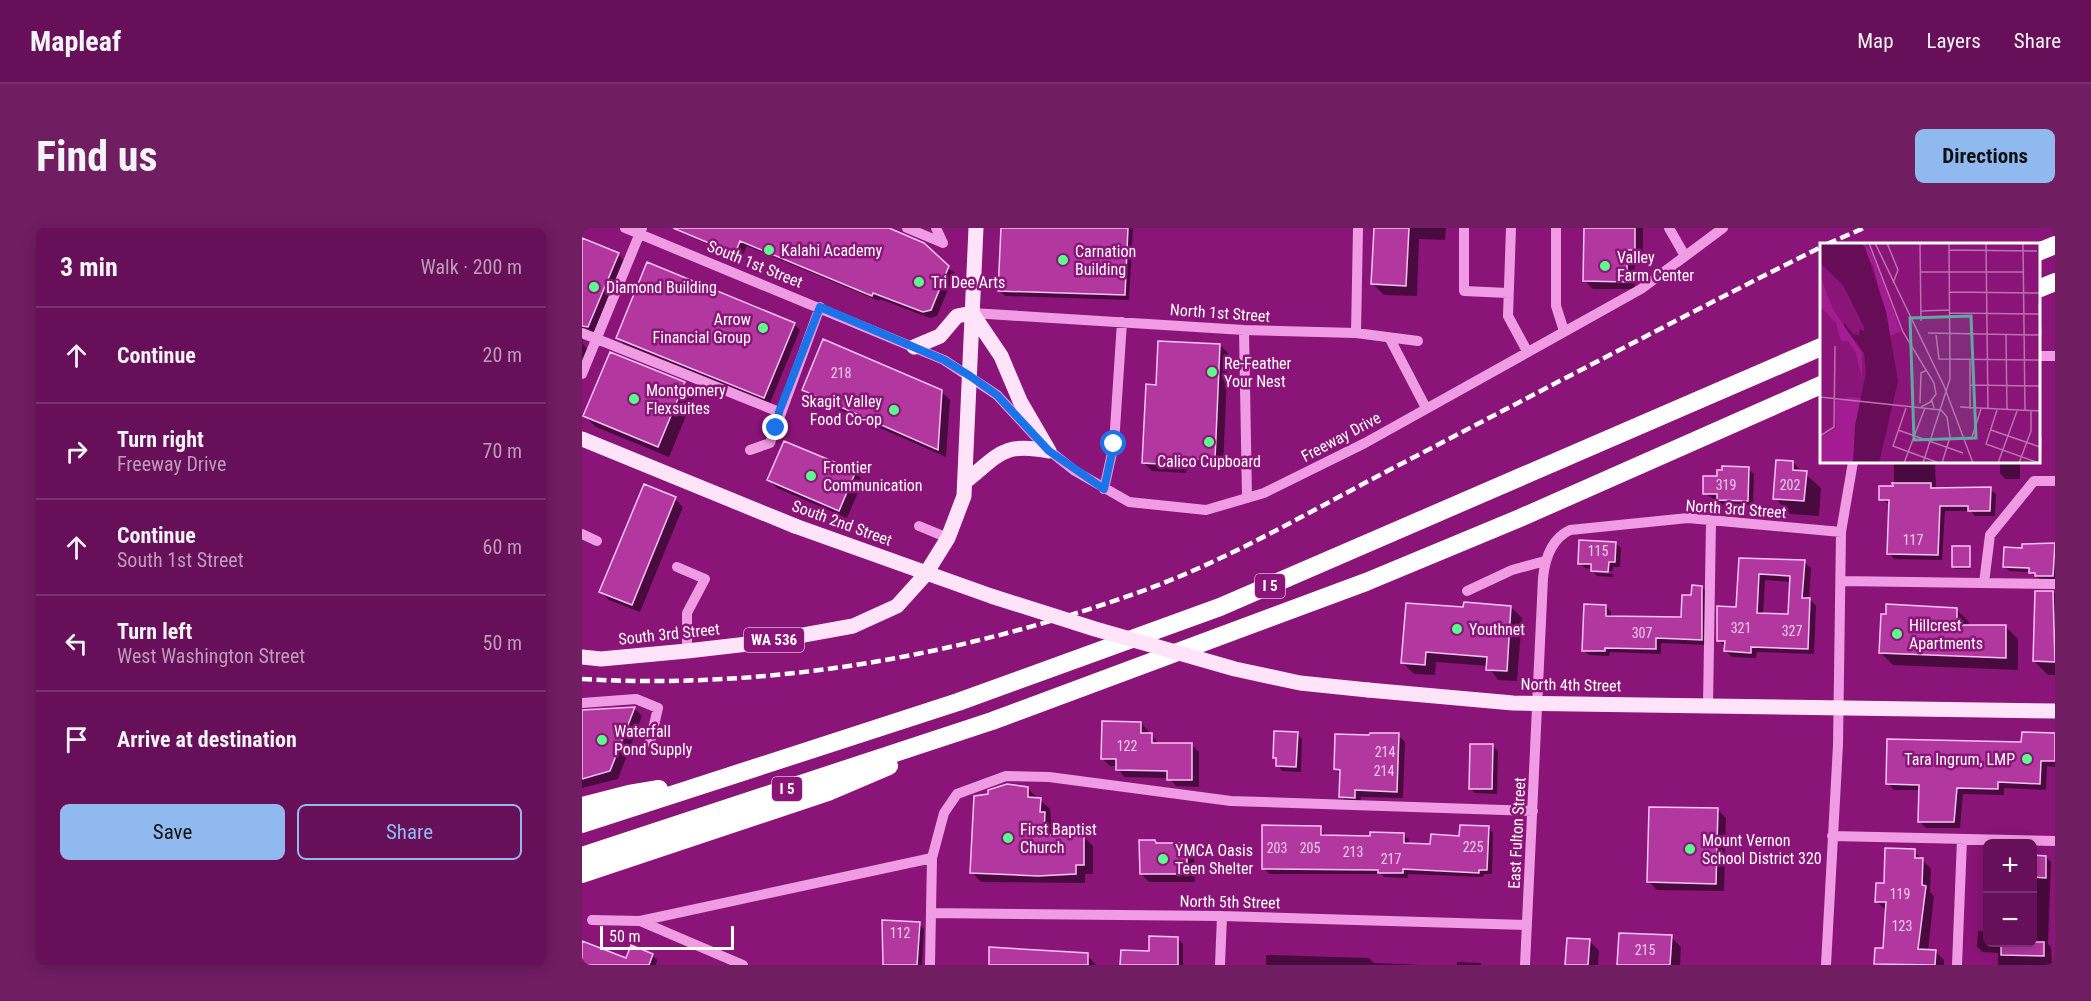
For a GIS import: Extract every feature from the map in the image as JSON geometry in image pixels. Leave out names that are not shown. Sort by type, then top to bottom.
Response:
[{"type":"highway","points":[[2040,251],[2055,245]]},
{"type":"highway","points":[[2040,288],[2055,282]]},
{"type":"highway","name":"I 5","points":[[582,824],[936,710],[1220,607],[1820,347]]},
{"type":"highway","name":"I 5","points":[[582,856],[992,721],[1366,582],[1520,518],[1820,385]]},
{"type":"highway","points":[[582,874],[828,792],[992,721]]},
{"type":"highway","points":[[582,806],[629,794],[702,784]]},
{"type":"main road","name":"WA 536","points":[[966,481],[976,228]]},
{"type":"main road","points":[[914,347],[940,336],[957,316],[972,313],[1000,356],[1020,401],[1049,451]]},
{"type":"main road","name":"South 2nd Street","points":[[582,439],[795,526],[991,596],[1095,629]]},
{"type":"main road","points":[[966,481],[1010,448],[1028,447],[1049,451]]},
{"type":"main road","name":"South 3rd Street","points":[[582,657],[601,659],[765,642],[853,626],[897,606],[925,575],[948,538],[964,496],[966,481]]},
{"type":"main road","name":"North 4th Street","points":[[1095,629],[1246,671],[1300,683],[1513,703],[2055,711]]},
{"type":"street","name":"South 1st Street","points":[[626,228],[641,231],[914,347],[944,360],[970,376]]},
{"type":"street","points":[[906,228],[943,243],[936,228]]},
{"type":"street","points":[[1356,333],[1358,228]]},
{"type":"street","points":[[1464,228],[1464,291],[1508,293]]},
{"type":"street","points":[[1511,228],[1508,316],[1527,351]]},
{"type":"street","points":[[1556,228],[1556,306],[1564,331]]},
{"type":"street","points":[[1669,228],[1685,256]]},
{"type":"street","name":"Freeway Drive","points":[[970,376],[997,395],[1049,451],[1104,489],[1129,502],[1206,510],[1264,493],[1365,443],[1641,289],[1723,228]]},
{"type":"street","points":[[582,374],[641,231]]},
{"type":"street","points":[[750,450],[770,443],[779,412],[820,307]]},
{"type":"street","name":"North 1st Street","points":[[972,313],[1244,330],[1356,333],[1418,341]]},
{"type":"street","points":[[1104,489],[1114,444],[1122,322]]},
{"type":"street","points":[[1244,330],[1247,498]]},
{"type":"street","points":[[582,333],[779,412]]},
{"type":"street","points":[[1390,339],[1426,408]]},
{"type":"street","points":[[1826,965],[1838,708],[1841,532],[1853,464]]},
{"type":"street","points":[[1984,583],[1985,557],[1994,530],[2034,482],[2055,481]]},
{"type":"street","name":"North 3rd Street","points":[[1545,561],[1558,536],[1570,530],[1628,523],[1688,518],[1841,532]]},
{"type":"street","points":[[1708,705],[1711,521]]},
{"type":"street","points":[[919,526],[948,538]]},
{"type":"street","points":[[582,534],[597,542]]},
{"type":"street","points":[[1467,591],[1512,570],[1545,561]]},
{"type":"street","name":"East Fulton Street","points":[[1525,965],[1545,561]]},
{"type":"street","points":[[677,567],[705,579],[687,613],[687,651]]},
{"type":"street","points":[[1841,581],[2055,584]]},
{"type":"street","points":[[582,703],[636,699],[658,708],[650,742]]},
{"type":"street","points":[[930,965],[932,858],[944,813],[957,794],[1006,777],[1049,777],[1231,801],[1533,811]]},
{"type":"street","points":[[1832,836],[2055,841]]},
{"type":"street","points":[[1957,965],[1962,839]]},
{"type":"street","points":[[592,920],[640,921],[932,858]]},
{"type":"street","name":"North 5th Street","points":[[931,913],[1222,916],[1527,925]]},
{"type":"street","points":[[1220,965],[1222,916]]},
{"type":"street","points":[[640,921],[743,965]]},
{"type":"building","points":[[673,228],[889,228],[924,243],[949,266],[931,310],[923,312],[873,293],[872,296],[740,241],[735,254]]},
{"type":"building","name":"Carnation Building","points":[[1001,228],[1128,228],[1125,295],[998,291]]},
{"type":"building","points":[[1374,228],[1409,228],[1406,286],[1371,284]]},
{"type":"building","name":"Valley Farm Center","points":[[1584,228],[1635,228],[1635,250],[1627,250],[1627,282],[1583,281]]},
{"type":"building","name":"Diamond Building","points":[[582,238],[619,253],[588,327],[582,326]]},
{"type":"building","points":[[647,262],[795,323],[764,398],[616,338]]},
{"type":"building","name":"Skagit Valley Food Co-op","points":[[823,339],[942,390],[938,450],[802,390]]},
{"type":"building","points":[[1158,341],[1220,344],[1215,460],[1179,458],[1179,465],[1142,463],[1146,384],[1156,385]]},
{"type":"building","name":"Montgomery Flexsuites","points":[[610,352],[685,382],[658,447],[583,416]]},
{"type":"building","name":"Frontier Communication","points":[[784,441],[856,471],[839,511],[767,480]]},
{"type":"building","points":[[1776,460],[1793,461],[1793,470],[1807,471],[1804,501],[1773,499]]},
{"type":"building","points":[[1722,466],[1749,467],[1748,501],[1717,500],[1717,494],[1703,494],[1703,476],[1717,476],[1717,470],[1722,470]]},
{"type":"building","points":[[1892,483],[1931,483],[1931,488],[1991,487],[1990,511],[1968,511],[1968,506],[1940,506],[1938,555],[1887,554],[1889,500],[1879,500],[1879,486],[1893,486]]},
{"type":"building","points":[[644,484],[676,497],[632,605],[599,592]]},
{"type":"building","points":[[1579,540],[1616,542],[1615,562],[1609,562],[1608,572],[1591,571],[1591,564],[1578,564]]},
{"type":"building","points":[[2055,543],[2053,576],[2035,576],[2035,573],[2029,573],[2029,568],[2003,567],[2004,547],[2022,548],[2022,544]]},
{"type":"building","points":[[1952,546],[1970,546],[1970,567],[1952,567]]},
{"type":"building","points":[[1739,558],[1805,560],[1802,598],[1810,598],[1808,649],[1751,647],[1751,653],[1724,651],[1725,641],[1717,641],[1717,606],[1736,607]],"holes":[[[1759,574],[1790,576],[1788,614],[1757,613]]]},
{"type":"building","points":[[1692,585],[1702,586],[1702,640],[1656,638],[1656,649],[1605,648],[1605,651],[1582,651],[1584,604],[1606,605],[1606,616],[1681,617],[1682,595],[1691,595]]},
{"type":"building","points":[[2035,591],[2053,591],[2055,662],[2033,661]]},
{"type":"building","name":"Youthnet","points":[[1464,602],[1511,606],[1507,671],[1486,670],[1487,657],[1426,652],[1425,665],[1401,663],[1406,603],[1463,607]]},
{"type":"building","points":[[1886,604],[1957,608],[1957,625],[2006,625],[2006,658],[1879,653],[1881,614],[1886,614]]},
{"type":"building","name":"Waterfall Pond Supply","points":[[635,707],[610,771],[582,779],[582,710]]},
{"type":"building","points":[[1102,721],[1141,722],[1141,733],[1152,733],[1152,743],[1192,743],[1192,780],[1167,780],[1167,771],[1116,770],[1116,759],[1101,759]]},
{"type":"building","points":[[1274,731],[1298,732],[1296,767],[1276,766],[1276,758],[1273,758]]},
{"type":"building","points":[[2022,732],[2055,733],[2055,761],[2041,761],[2040,784],[1998,782],[1998,789],[1957,788],[1954,822],[1918,822],[1919,785],[1886,784],[1887,739],[2021,742]]},
{"type":"building","points":[[1370,733],[1399,733],[1397,792],[1355,790],[1355,798],[1339,797],[1340,770],[1334,769],[1335,734],[1369,735]]},
{"type":"building","points":[[1470,744],[1493,744],[1492,789],[1469,789]]},
{"type":"building","name":"First Baptist Church","points":[[1007,784],[1028,787],[1028,797],[1041,798],[1040,812],[1045,812],[1044,835],[1084,835],[1084,865],[1076,865],[1076,874],[1038,876],[970,873],[974,796],[988,794],[988,790]]},
{"type":"building","name":"Mount Vernon School District 320","points":[[1649,807],[1718,808],[1716,884],[1647,882]]},
{"type":"building","points":[[1262,825],[1321,826],[1321,835],[1370,836],[1370,832],[1404,833],[1404,843],[1430,844],[1431,834],[1459,836],[1460,825],[1489,826],[1487,870],[1479,870],[1479,873],[1403,869],[1403,873],[1378,873],[1378,870],[1262,869]]},
{"type":"building","name":"YMCA Oasis Teen Shelter","points":[[1139,840],[1155,840],[1156,843],[1187,843],[1187,874],[1140,874]]},
{"type":"building","points":[[1885,848],[1915,849],[1915,858],[1923,858],[1922,885],[1926,886],[1918,949],[1936,950],[1935,965],[1874,964],[1875,948],[1883,948],[1886,902],[1875,902],[1876,883],[1884,883]]},
{"type":"building","points":[[2037,855],[2046,856],[2046,878],[2037,877]]},
{"type":"building","points":[[882,920],[920,922],[917,965],[883,965]]},
{"type":"building","points":[[1619,933],[1672,935],[1670,965],[1617,965]]},
{"type":"building","points":[[1149,936],[1178,937],[1178,965],[1120,965],[1121,950],[1149,951]]},
{"type":"building","points":[[1567,938],[1590,939],[1588,965],[1565,965]]},
{"type":"building","points":[[582,941],[626,958],[631,945],[653,954],[649,965],[582,965]]},
{"type":"building","points":[[2037,942],[2044,942],[2044,956],[2001,955],[2001,947],[2037,947]]},
{"type":"building","points":[[989,947],[1088,953],[1088,965],[989,965]]},
{"type":"railway","points":[[1829,243],[1864,228]]},
{"type":"railway","points":[[582,679],[652,681],[722,679],[862,664],[1000,635],[1134,594],[1235,551],[1820,248]]},
{"type":"place","name":"Kalahi Academy","points":[[769,250]]},
{"type":"place","name":"Carnation Building","points":[[1063,260]]},
{"type":"place","name":"Valley Farm Center","points":[[1605,266]]},
{"type":"place","name":"Tri Dee Arts","points":[[919,282]]},
{"type":"place","name":"Diamond Building","points":[[594,287]]},
{"type":"place","name":"Arrow Financial Group","points":[[763,328]]},
{"type":"place","name":"Re-Feather Your Nest","points":[[1212,372]]},
{"type":"place","name":"Montgomery Flexsuites","points":[[634,399]]},
{"type":"place","name":"Skagit Valley Food Co-op","points":[[894,410]]},
{"type":"place","name":"Calico Cupboard","points":[[1209,442]]},
{"type":"place","name":"Frontier Communication","points":[[811,476]]},
{"type":"place","name":"Youthnet","points":[[1457,629]]},
{"type":"place","name":"Hillcrest Apartments","points":[[1897,634]]},
{"type":"place","name":"Waterfall Pond Supply","points":[[602,740]]},
{"type":"place","name":"Tara Ingrum, LMP","points":[[2027,759]]},
{"type":"place","name":"First Baptist Church","points":[[1008,838]]},
{"type":"place","name":"Mount Vernon School District 320","points":[[1690,849]]},
{"type":"place","name":"YMCA Oasis Teen Shelter","points":[[1163,859]]},
{"type":"route","points":[[776,428],[779,412],[820,307],[944,360],[970,376],[997,395],[1049,451],[1074,471],[1104,489],[1114,444]]}]
